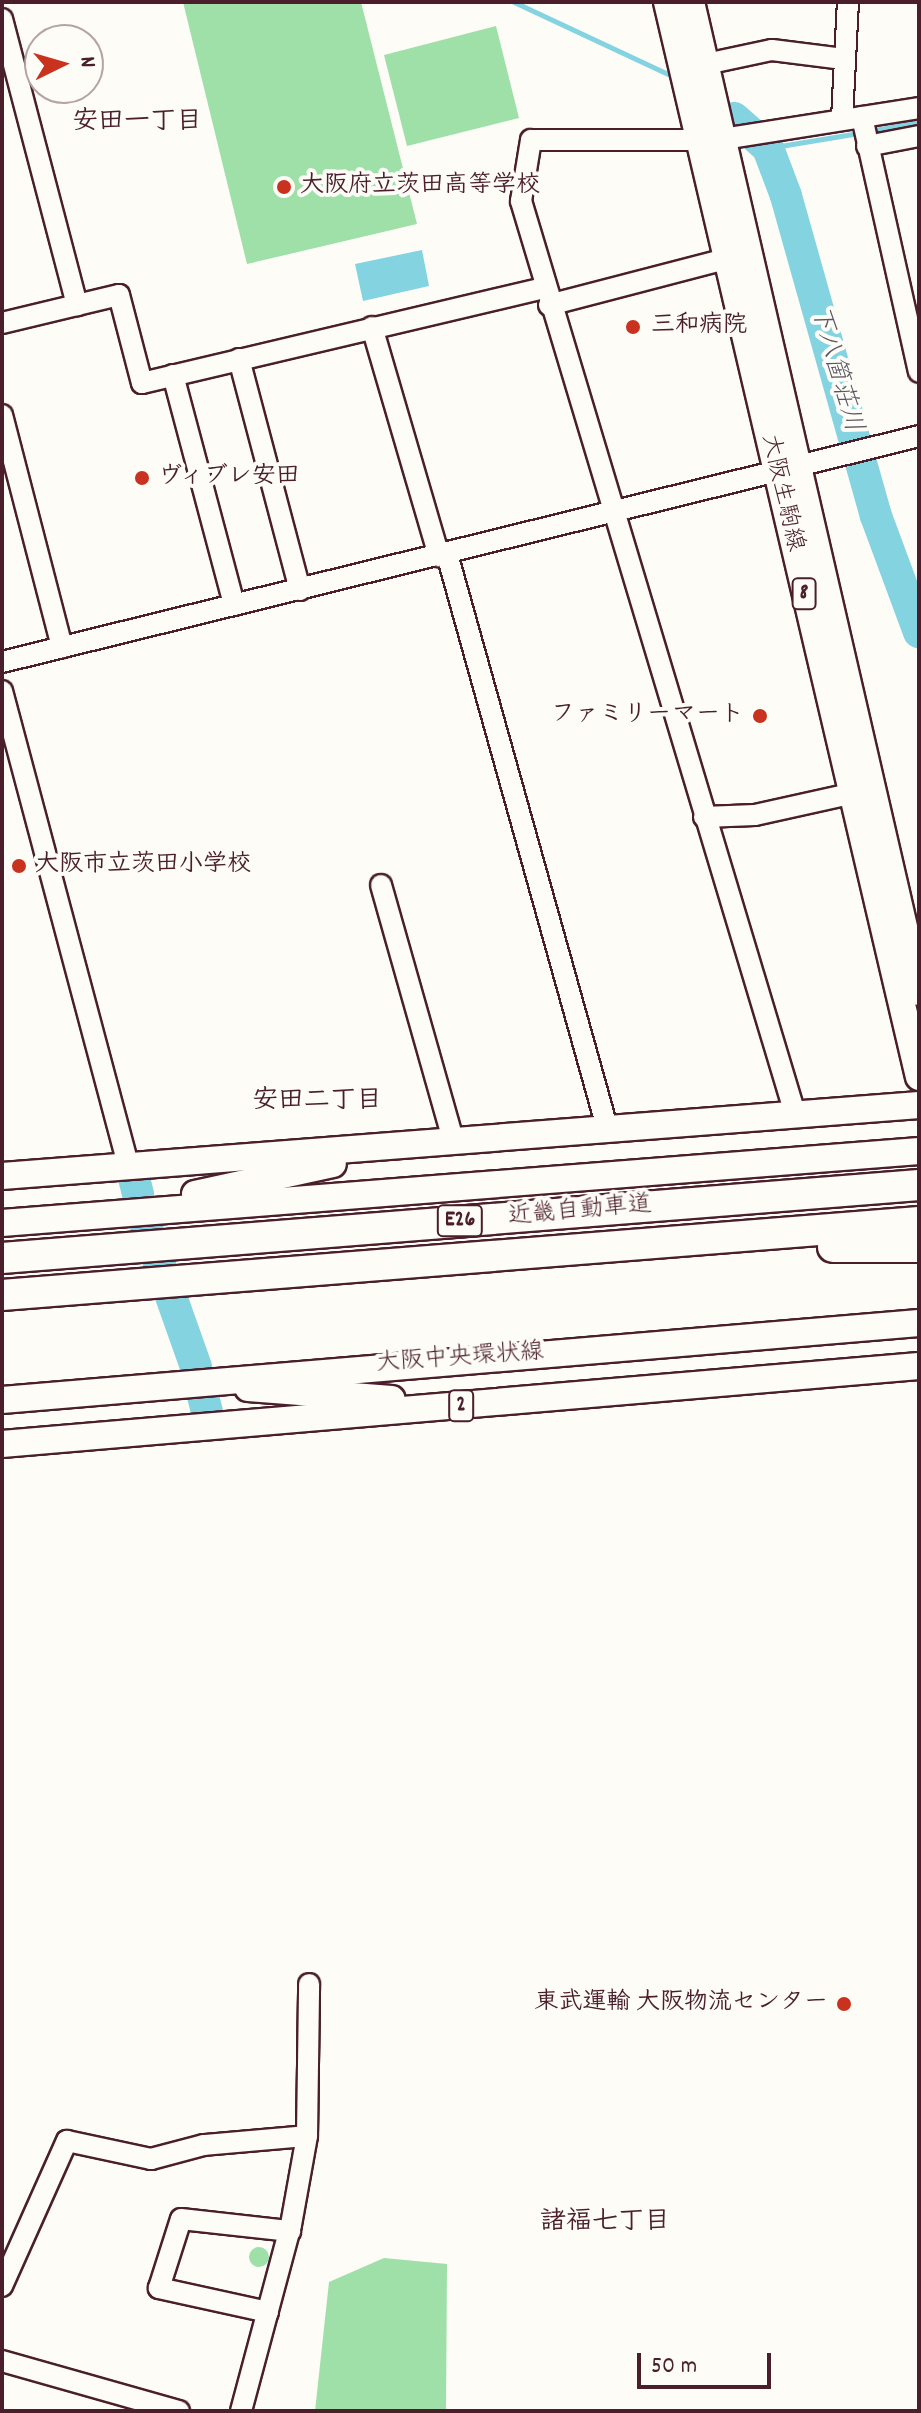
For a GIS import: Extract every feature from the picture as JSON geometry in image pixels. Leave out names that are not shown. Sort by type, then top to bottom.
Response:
[{"type":"highway","name":"近畿自動車道","points":[[2,1258],[919,1185]]},
{"type":"highway","name":"近畿自動車道","points":[[2,1295],[919,1222]]},
{"type":"highway","points":[[366,1266],[919,1247]]},
{"type":"main road","name":"大阪生駒線","points":[[667,2],[698,66],[724,136],[850,794],[919,1077]]},
{"type":"main road","name":"大阪生駒線","points":[[691,2],[698,66],[693,110],[724,136],[725,259],[788,470],[919,992]]},
{"type":"main road","points":[[2,1176],[796,1117],[919,1105]]},
{"type":"main road","points":[[10,1221],[318,1166],[443,1151],[454,1143]]},
{"type":"main road","points":[[10,1221],[919,1151]]},
{"type":"main road","name":"大阪中央環状線","points":[[2,1400],[919,1323]]},
{"type":"main road","name":"2","points":[[2,1444],[919,1366]]},
{"type":"main road","points":[[209,1384],[460,1407]]},
{"type":"street","points":[[848,2],[843,59],[919,372]]},
{"type":"street","points":[[2,20],[77,305]]},
{"type":"street","points":[[698,66],[765,50],[843,59]]},
{"type":"street","points":[[860,129],[919,108]]},
{"type":"street","points":[[796,1117],[547,296],[521,201],[531,140],[724,136],[771,128],[860,129],[919,136]]},
{"type":"street","points":[[2,323],[119,295],[142,383],[372,327],[547,296],[725,259]]},
{"type":"street","points":[[372,327],[443,555],[608,1131]]},
{"type":"street","points":[[239,359],[300,590]]},
{"type":"street","points":[[173,375],[234,605]]},
{"type":"street","points":[[2,415],[62,647]]},
{"type":"street","points":[[2,662],[919,436]]},
{"type":"street","points":[[2,691],[128,1165]]},
{"type":"street","points":[[704,817],[755,815],[850,794]]},
{"type":"street","points":[[381,885],[454,1143]]},
{"type":"street","points":[[241,2411],[290,2231],[307,2136],[309,1984]]},
{"type":"street","points":[[2,2286],[67,2141],[151,2159],[204,2145],[307,2136]]},
{"type":"street","points":[[268,2312],[159,2288],[181,2219],[290,2231]]},
{"type":"street","points":[[2,2361],[179,2411]]},
{"type":"green space","points":[[183,2],[361,2],[417,224],[247,264]]},
{"type":"green space","points":[[496,26],[519,118],[407,146],[384,55]]},
{"type":"green space","points":[[259,2247],[266,2250],[269,2257],[266,2264],[259,2267],[252,2264],[249,2257],[252,2250]]},
{"type":"green space","points":[[384,2258],[447,2264],[446,2411],[315,2411],[329,2282]]},
{"type":"water","points":[[422,250],[429,286],[363,301],[355,264]]},
{"type":"waterway","points":[[514,2],[674,77]]},
{"type":"waterway","name":"下八箇荘川","points":[[734,118],[768,148],[786,196],[876,516],[919,632]]},
{"type":"waterway","points":[[869,131],[919,122]]},
{"type":"waterway","points":[[768,148],[859,133]]},
{"type":"waterway","points":[[133,1174],[138,1194]]},
{"type":"waterway","points":[[144,1220],[196,1367]]},
{"type":"waterway","points":[[203,1396],[208,1416]]},
{"type":"place","name":"大阪府立茨田高等学校","points":[[284,187]]},
{"type":"place","name":"三和病院","points":[[633,327]]},
{"type":"place","name":"ヴィブレ安田","points":[[142,478]]},
{"type":"place","name":"ファミリーマート","points":[[760,716]]},
{"type":"place","name":"大阪市立茨田小学校","points":[[19,866]]},
{"type":"place","name":"東武運輸 大阪物流センター","points":[[844,2004]]},
{"type":"district","name":"安田一丁目","points":[[137,123]]},
{"type":"district","name":"安田二丁目","points":[[317,1102]]},
{"type":"district","name":"諸福七丁目","points":[[605,2223]]}]
